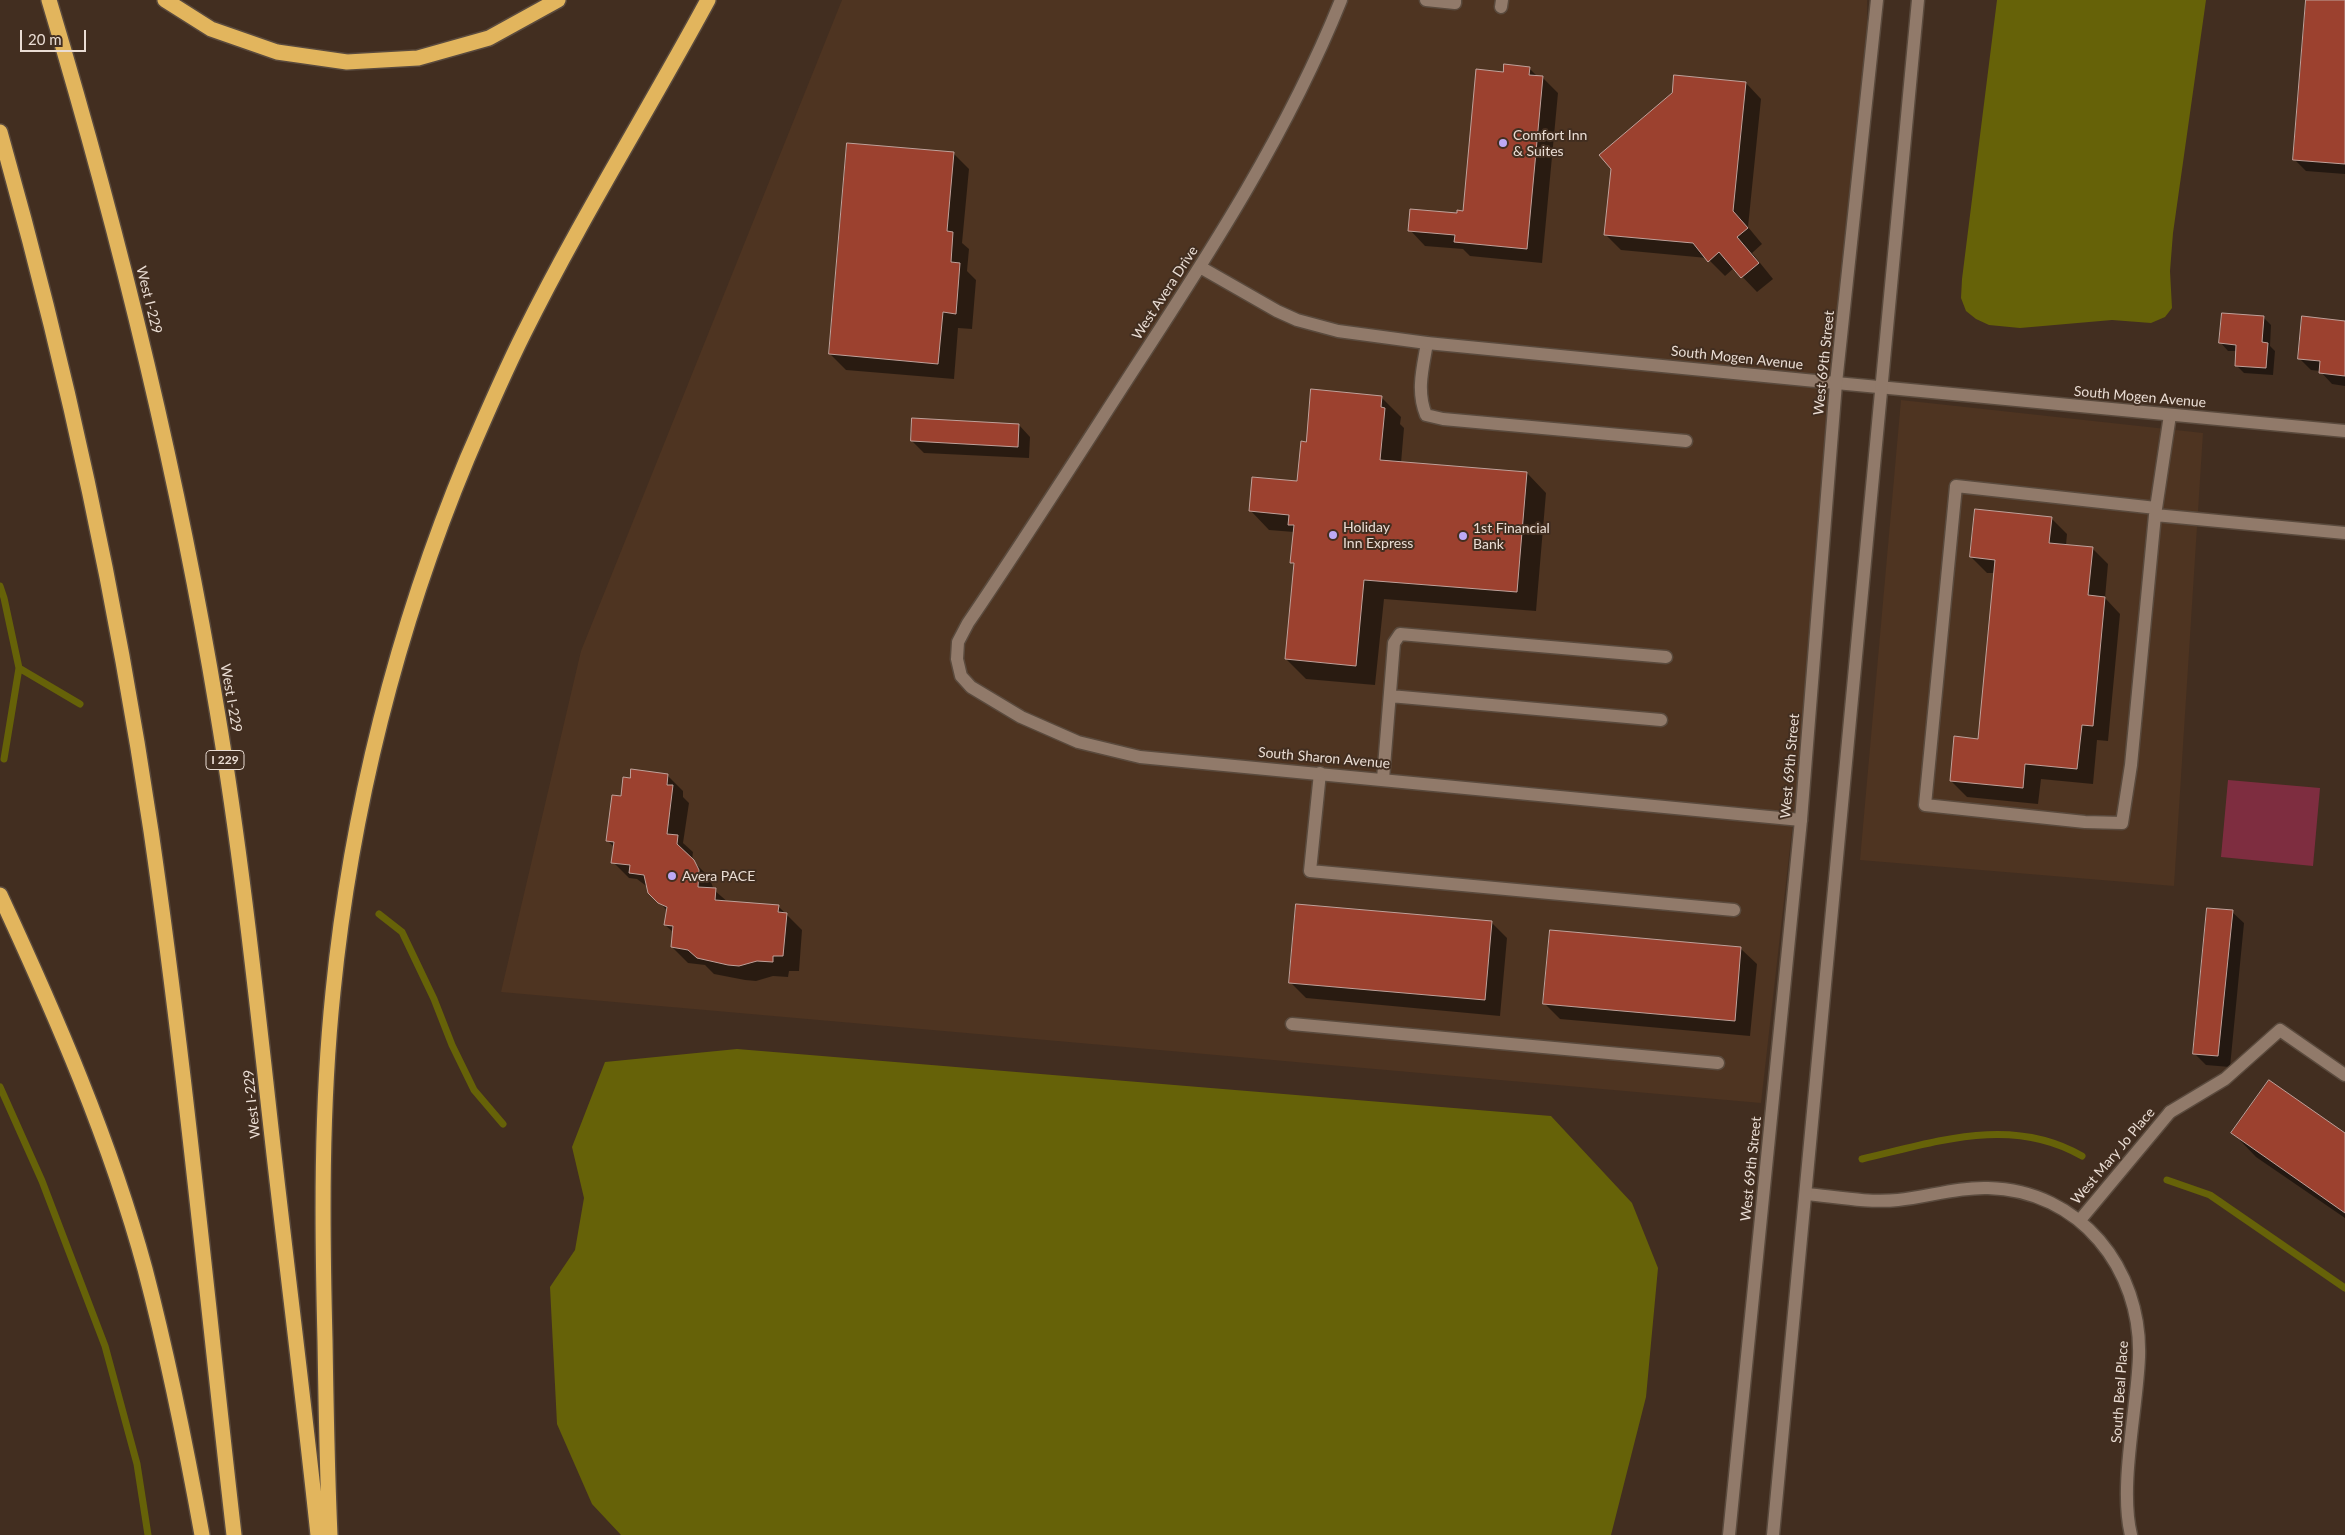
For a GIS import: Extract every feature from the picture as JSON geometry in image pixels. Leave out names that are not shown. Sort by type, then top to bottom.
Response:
[{"type":"highway","name":"West I-229","points":[[49,0],[80,102],[150,374],[177,494],[217,708],[253,963],[318,1535]]},
{"type":"highway","points":[[165,0],[211,29],[277,52],[348,62],[418,58],[489,38],[558,0]]},
{"type":"highway","points":[[330,1535],[323,1207],[328,1056],[341,923],[355,843],[375,751],[404,640],[424,575],[442,522],[494,398],[524,333],[562,262],[708,0]]},
{"type":"highway","points":[[0,132],[44,297],[72,419],[109,590],[133,724],[166,939],[234,1535]]},
{"type":"highway","points":[[0,895],[89,1102],[144,1267],[185,1439],[202,1535]]},
{"type":"street","name":"West Avera Drive","points":[[992,589],[1200,267],[1269,153],[1322,47],[1341,0]]},
{"type":"street","points":[[1426,0],[1455,2],[1455,0]]},
{"type":"street","name":"West 69th Street","points":[[1729,1535],[1801,820],[1836,383],[1877,0]]},
{"type":"street","points":[[1773,1535],[1807,1194],[1918,0]]},
{"type":"street","name":"South Mogen Avenue","points":[[1200,267],[1267,306],[1297,320],[1338,331],[1427,342],[1836,383],[2345,431]]},
{"type":"street","points":[[1427,342],[1420,386],[1420,402],[1426,415],[1443,419],[1686,441]]},
{"type":"street","points":[[2170,414],[2156,511],[2131,765],[2122,823],[2085,822],[1925,805],[1956,486],[2156,511],[2345,533]]},
{"type":"street","name":"South Sharon Avenue","points":[[992,589],[968,623],[958,642],[957,659],[961,676],[972,687],[1021,717],[1078,742],[1140,757],[1801,820]]},
{"type":"street","points":[[1383,779],[1394,643],[1400,634],[1666,657]]},
{"type":"street","points":[[1390,696],[1661,720]]},
{"type":"street","points":[[1320,773],[1310,871],[1734,910]]},
{"type":"street","points":[[1292,1024],[1718,1063]]},
{"type":"street","name":"West Mary Jo Place","points":[[2080,1220],[2170,1112],[2225,1079],[2280,1030],[2345,1076]]},
{"type":"street","name":"South Beal Place","points":[[1807,1194],[1875,1201],[1987,1188],[2016,1191],[2041,1200],[2080,1220],[2110,1252],[2124,1280],[2136,1312],[2140,1344],[2139,1371],[2128,1478],[2129,1526],[2132,1535]]},
{"type":"shaded area","points":[[842,0],[1867,0],[1868,160],[1761,1103],[501,992],[581,651]]},
{"type":"shaded area","points":[[1997,0],[2206,0],[2173,233],[2170,271],[2172,308],[2165,317],[2151,323],[2112,320],[2020,328],[1989,325],[1976,319],[1966,311],[1961,298],[1962,279]]},
{"type":"shaded area","points":[[1901,400],[2203,433],[2174,886],[1860,860]]},
{"type":"shaded area","points":[[2228,780],[2320,788],[2313,866],[2221,857]]},
{"type":"shaded area","points":[[737,1049],[1551,1116],[1632,1203],[1658,1268],[1646,1397],[1611,1535],[621,1535],[592,1504],[557,1424],[550,1287],[575,1250],[584,1198],[572,1147],[605,1062]]},
{"type":"building","points":[[2306,0],[2345,0],[2345,164],[2293,160]]},
{"type":"building","name":"Comfort Inn & Suites","points":[[1504,64],[1530,67],[1529,75],[1543,76],[1527,249],[1454,242],[1455,235],[1408,231],[1410,209],[1457,213],[1457,210],[1463,211],[1476,69],[1503,72]]},
{"type":"building","points":[[1674,75],[1746,82],[1733,211],[1748,228],[1737,237],[1759,263],[1741,278],[1719,252],[1708,262],[1693,243],[1604,235],[1611,169],[1599,155],[1672,93]]},
{"type":"building","points":[[847,143],[954,152],[947,231],[953,232],[951,262],[960,263],[956,314],[943,312],[938,364],[829,354]]},
{"type":"building","points":[[2222,313],[2264,316],[2262,342],[2268,343],[2266,368],[2235,366],[2236,345],[2219,343]]},
{"type":"building","points":[[2302,316],[2345,321],[2345,376],[2319,373],[2320,361],[2298,359]]},
{"type":"building","points":[[1311,389],[1382,396],[1381,407],[1385,408],[1380,460],[1527,472],[1517,592],[1364,580],[1356,666],[1285,659],[1294,563],[1290,563],[1294,525],[1288,525],[1289,515],[1249,511],[1252,477],[1297,481],[1301,441],[1306,442]]},
{"type":"building","points":[[912,418],[1019,424],[1018,447],[911,441]]},
{"type":"building","points":[[1975,509],[2052,517],[2049,543],[2093,547],[2088,595],[2105,597],[2093,726],[2082,725],[2077,769],[2025,764],[2023,788],[1950,781],[1954,736],[1978,739],[1995,560],[1970,557]]},
{"type":"building","points":[[631,769],[668,774],[667,785],[673,785],[667,834],[678,835],[677,844],[694,860],[699,870],[698,887],[716,888],[715,900],[779,905],[778,912],[787,913],[783,956],[773,956],[773,962],[757,961],[739,966],[697,958],[688,950],[671,947],[673,926],[664,925],[667,907],[658,903],[648,893],[644,875],[629,873],[630,865],[611,863],[614,842],[606,841],[612,795],[621,796],[623,777],[630,778]]},
{"type":"building","points":[[1296,904],[1492,921],[1485,1000],[1289,983]]},
{"type":"building","points":[[2207,908],[2233,910],[2218,1056],[2193,1054]]},
{"type":"building","points":[[1550,930],[1741,947],[1735,1021],[1543,1004]]},
{"type":"building","points":[[2269,1080],[2345,1133],[2345,1213],[2231,1133]]},
{"type":"waterway","points":[[0,586],[19,668],[4,759]]},
{"type":"waterway","points":[[19,668],[80,704]]},
{"type":"waterway","points":[[379,914],[402,932],[474,1090],[503,1124]]},
{"type":"waterway","points":[[0,1087],[42,1181],[105,1346],[137,1464],[148,1535]]},
{"type":"waterway","points":[[1862,1159],[1945,1140],[2001,1134],[2028,1137],[2055,1144],[2082,1156]]},
{"type":"waterway","points":[[2167,1180],[2210,1195],[2345,1288]]},
{"type":"place","name":"Comfort Inn & Suites","points":[[1503,143]]},
{"type":"place","name":"Holiday Inn Express","points":[[1333,535]]},
{"type":"place","name":"1st Financial Bank","points":[[1463,536]]},
{"type":"place","name":"Avera PACE","points":[[672,876]]}]
